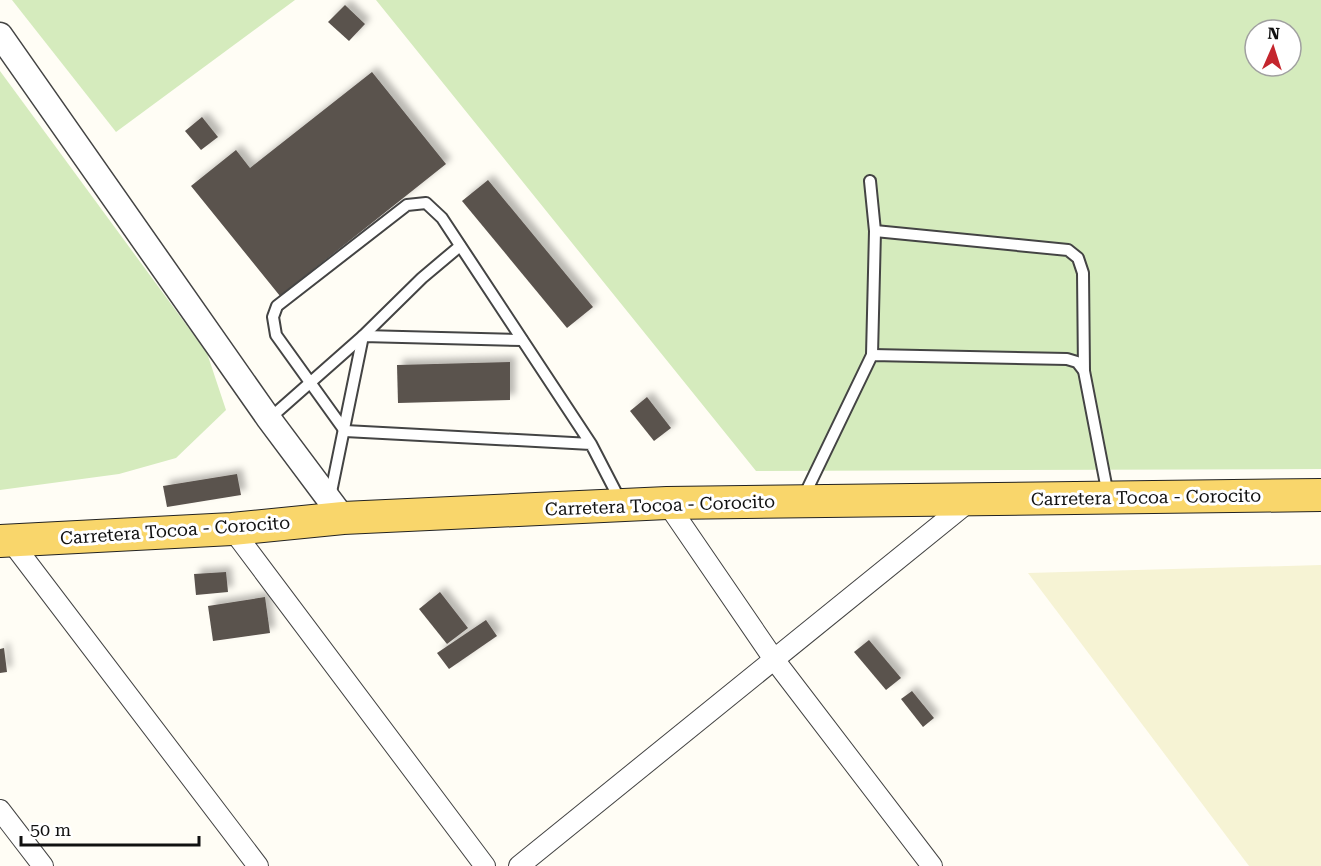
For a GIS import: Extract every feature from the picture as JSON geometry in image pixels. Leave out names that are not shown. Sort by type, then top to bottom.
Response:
[{"type":"main road","name":"Carretera Tocoa - Corocito","points":[[5,541],[232,529],[336,509],[623,506],[802,499],[1321,495]]},
{"type":"street","points":[[0,35],[269,419],[336,509]]},
{"type":"street","points":[[519,866],[773,658],[973,499]]},
{"type":"street","points":[[667,503],[773,658],[932,866]]},
{"type":"street","points":[[232,529],[485,866]]},
{"type":"street","points":[[5,541],[258,866]]},
{"type":"street","points":[[0,810],[43,866]]},
{"type":"lane","points":[[802,499],[872,355],[875,231],[870,181]]},
{"type":"lane","points":[[591,444],[345,431],[309,385],[276,335],[273,317],[277,306],[407,205],[426,204],[442,218],[591,444],[623,506]]},
{"type":"lane","points":[[875,231],[1068,250],[1078,258],[1083,273],[1084,371],[1108,497]]},
{"type":"lane","points":[[269,419],[460,246]]},
{"type":"lane","points":[[363,336],[522,340]]},
{"type":"lane","points":[[336,509],[345,431],[363,336]]},
{"type":"lane","points":[[872,355],[1067,359],[1077,362],[1084,371]]},
{"type":"shaded area","points":[[1321,565],[1321,866],[1249,866],[1028,573]]},
{"type":"green space","points":[[12,0],[295,0],[116,132]]},
{"type":"green space","points":[[376,0],[1321,0],[1321,469],[756,471]]},
{"type":"green space","points":[[0,71],[207,353],[226,410],[176,458],[119,474],[0,490]]},
{"type":"building","points":[[345,5],[365,24],[349,41],[328,22]]},
{"type":"building","points":[[372,72],[446,164],[280,296],[191,186],[236,150],[250,168]]},
{"type":"building","points":[[202,117],[218,137],[201,150],[185,131]]},
{"type":"building","points":[[488,180],[593,307],[567,328],[462,201]]},
{"type":"building","points":[[510,362],[510,400],[398,403],[397,365]]},
{"type":"building","points":[[647,397],[671,428],[654,441],[630,411]]},
{"type":"building","points":[[237,474],[241,495],[167,507],[163,486]]},
{"type":"building","points":[[226,572],[228,592],[196,595],[194,574]]},
{"type":"building","points":[[440,592],[468,628],[447,644],[419,609]]},
{"type":"building","points":[[265,597],[270,633],[213,641],[208,606]]},
{"type":"building","points":[[486,620],[497,636],[449,669],[437,653]]},
{"type":"building","points":[[869,640],[901,678],[886,690],[854,652]]},
{"type":"building","points":[[4,648],[7,672],[0,673],[0,649]]},
{"type":"building","points":[[912,691],[934,718],[923,727],[901,699]]}]
